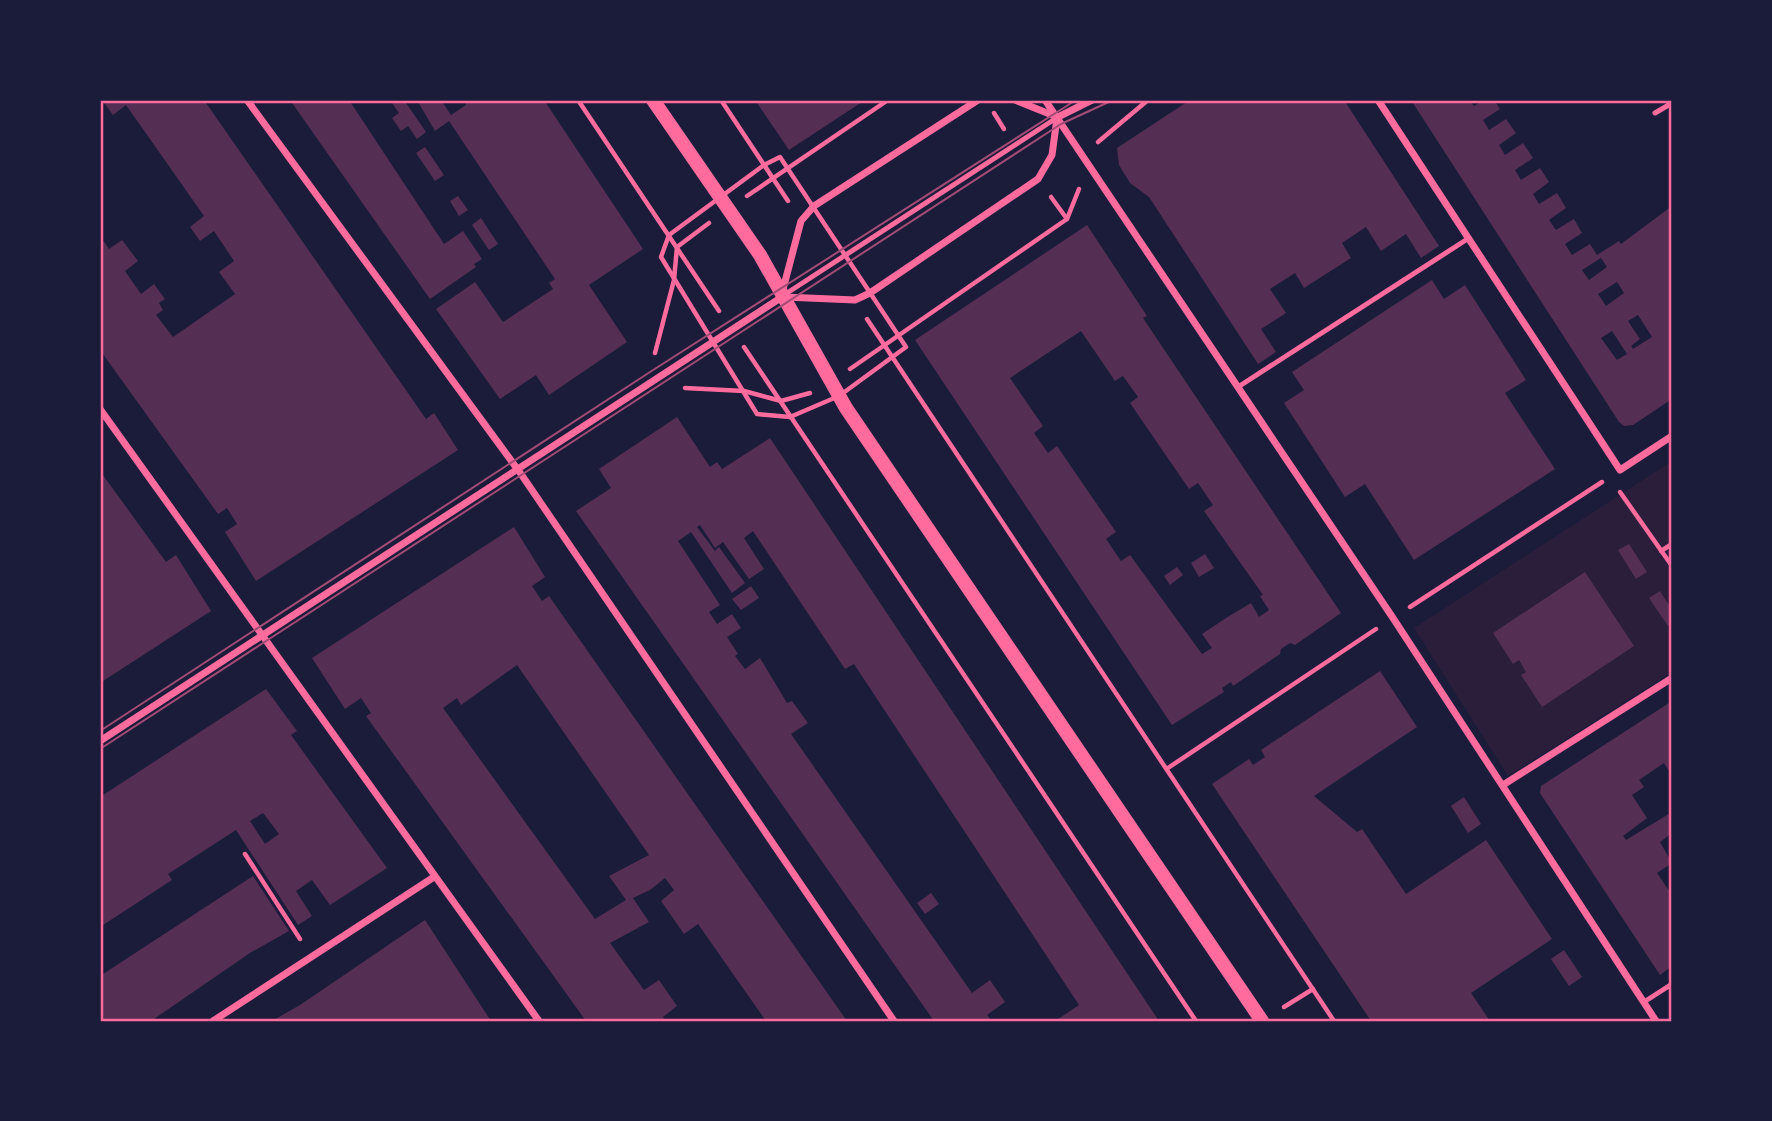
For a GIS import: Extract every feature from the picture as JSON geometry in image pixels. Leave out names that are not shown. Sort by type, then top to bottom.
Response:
[{"type":"main road","points":[[653,100],[760,255],[831,383],[1262,1021]]},
{"type":"street","points":[[247,100],[517,468],[894,1021]]},
{"type":"street","points":[[782,296],[801,220],[814,206],[978,100]]},
{"type":"street","points":[[1015,100],[1058,117],[1092,100]]},
{"type":"street","points":[[1045,100],[1393,618],[1656,1021]]},
{"type":"street","points":[[1378,100],[1620,470],[1672,436]]},
{"type":"street","points":[[100,741],[782,296],[855,300],[870,293],[1038,179],[1052,155],[1058,117]]},
{"type":"street","points":[[100,408],[539,1021]]},
{"type":"street","points":[[1503,785],[1672,678]]},
{"type":"street","points":[[213,1021],[434,877]]},
{"type":"lane","points":[[1656,113],[1672,103]]},
{"type":"lane","points":[[782,296],[1058,117]]},
{"type":"lane","points":[[1238,387],[1469,238]]},
{"type":"lane","points":[[1644,1002],[1672,984]]},
{"type":"path","points":[[578,100],[1196,1021]]},
{"type":"path","points":[[888,100],[729,208],[677,247],[674,279],[646,384],[744,391],[781,401],[799,399],[831,383],[1067,219],[1097,143],[1148,100]]},
{"type":"path","points":[[855,300],[1334,1021]]},
{"type":"path","points":[[1168,768],[1620,470]]},
{"type":"path","points":[[1609,477],[1672,566]]},
{"type":"path","points":[[1661,551],[1672,544]]},
{"type":"path","points":[[245,854],[311,957]]},
{"type":"path","points":[[1262,1021],[1313,989]]},
{"type":"shaded area","points":[[1672,461],[1672,672],[1508,776],[1414,628]]},
{"type":"building","points":[[102,100],[204,100],[426,419],[434,413],[458,450],[256,581],[225,532],[237,524],[227,508],[218,514],[100,350],[100,236],[109,249],[122,240],[138,261],[125,271],[141,294],[154,284],[165,299],[159,303],[163,310],[156,315],[173,337],[235,294],[219,272],[234,261],[214,231],[200,241],[190,227],[204,216],[126,105],[113,115]]},
{"type":"building","points":[[290,100],[349,100],[444,244],[463,231],[482,259],[474,264],[476,267],[430,299]]},
{"type":"building","points":[[390,100],[404,100],[426,132],[417,139],[408,126],[401,131],[392,118],[399,113]]},
{"type":"building","points":[[417,100],[441,100],[451,115],[466,105],[463,100],[544,100],[643,249],[589,285],[627,342],[549,395],[536,375],[500,399],[436,309],[475,282],[503,322],[553,289],[549,283],[555,279],[449,121],[435,131]]},
{"type":"building","points":[[755,100],[865,100],[789,150]]},
{"type":"building","points":[[1190,100],[1344,100],[1439,246],[1421,258],[1406,234],[1381,251],[1366,227],[1342,243],[1351,258],[1304,288],[1295,273],[1270,289],[1286,313],[1261,329],[1276,352],[1258,364],[1149,197],[1130,183],[1119,165],[1117,148]]},
{"type":"building","points":[[1411,100],[1469,100],[1474,106],[1484,100],[1494,100],[1500,109],[1483,120],[1489,130],[1506,119],[1516,133],[1499,145],[1505,155],[1523,143],[1533,158],[1515,170],[1521,180],[1540,168],[1549,182],[1533,194],[1539,204],[1557,193],[1566,208],[1549,220],[1556,230],[1574,219],[1582,233],[1565,244],[1572,255],[1590,244],[1597,255],[1619,241],[1621,244],[1672,206],[1672,399],[1633,425],[1624,426]],"holes":[[[1601,258],[1607,267],[1589,280],[1582,270]],[[1617,282],[1624,293],[1606,306],[1598,294]],[[1638,315],[1652,337],[1633,349],[1631,346],[1640,339],[1628,321]],[[1612,331],[1627,354],[1617,360],[1601,338]]]},
{"type":"building","points":[[425,147],[444,175],[435,181],[416,153]]},
{"type":"building","points":[[458,196],[468,210],[459,216],[450,201]]},
{"type":"building","points":[[481,218],[498,244],[489,250],[472,225]]},
{"type":"building","points":[[1087,225],[1147,316],[1143,318],[1341,613],[1295,645],[1290,643],[1281,649],[1280,654],[1233,686],[1231,682],[1222,688],[1224,692],[1172,725],[915,340]],"holes":[[[1081,331],[1115,381],[1123,376],[1138,397],[1130,403],[1189,489],[1198,483],[1213,505],[1204,511],[1263,595],[1260,596],[1269,610],[1259,617],[1251,603],[1226,618],[1202,634],[1212,648],[1202,654],[1130,555],[1121,561],[1106,539],[1116,532],[1057,446],[1048,453],[1034,433],[1043,426],[1010,378]]]},
{"type":"building","points":[[1432,280],[1444,299],[1465,285],[1526,380],[1505,393],[1555,469],[1414,560],[1365,484],[1345,497],[1284,403],[1304,390],[1292,372]]},
{"type":"building","points":[[677,417],[710,467],[717,462],[722,469],[770,438],[1159,1021],[1055,1021],[1079,1005],[854,664],[845,669],[753,531],[744,538],[764,569],[749,579],[723,542],[715,548],[700,525],[697,527],[715,551],[719,547],[745,583],[732,593],[691,532],[678,541],[720,605],[709,612],[717,624],[732,614],[741,628],[727,637],[738,654],[735,656],[745,669],[760,658],[787,703],[792,701],[808,723],[791,734],[972,993],[990,980],[1005,1002],[987,1015],[992,1021],[934,1021],[576,511],[611,488],[599,469]]},
{"type":"building","points":[[100,471],[166,562],[176,555],[211,611],[100,683]]},
{"type":"building","points":[[514,527],[545,577],[532,586],[542,601],[549,596],[847,1021],[766,1021],[698,924],[684,934],[661,901],[674,890],[665,878],[650,890],[633,898],[649,922],[610,943],[644,990],[659,980],[677,1006],[663,1017],[666,1021],[586,1021],[366,716],[371,713],[361,698],[345,709],[312,658]],"holes":[[[517,665],[649,855],[609,876],[626,900],[595,919],[443,708],[457,698],[461,705]]]},
{"type":"building","points":[[1629,544],[1647,572],[1636,579],[1618,550]]},
{"type":"building","points":[[1205,554],[1214,568],[1199,577],[1191,563]]},
{"type":"building","points":[[1177,567],[1183,575],[1170,585],[1164,576]]},
{"type":"building","points":[[1585,572],[1634,646],[1542,707],[1521,675],[1526,672],[1519,660],[1513,664],[1493,633]]},
{"type":"building","points":[[751,586],[759,598],[741,610],[732,599]]},
{"type":"building","points":[[1660,591],[1672,610],[1672,623],[1668,626],[1649,598]]},
{"type":"building","points":[[1380,671],[1417,727],[1314,796],[1357,832],[1362,829],[1406,894],[1486,840],[1552,939],[1471,993],[1490,1021],[1371,1021],[1212,784],[1249,759],[1253,765],[1265,757],[1261,750]]},
{"type":"building","points":[[266,689],[297,731],[291,735],[387,868],[330,905],[312,880],[296,891],[312,916],[298,925],[236,830],[168,874],[172,880],[100,927],[100,797]],"holes":[[[263,813],[279,834],[265,844],[250,821]]]},
{"type":"building","points":[[1672,701],[1672,769],[1669,771],[1664,763],[1639,780],[1644,787],[1632,795],[1647,818],[1623,836],[1626,840],[1672,812],[1672,833],[1660,842],[1672,863],[1657,873],[1672,895],[1672,966],[1660,975],[1540,793],[1541,786]]},
{"type":"building","points":[[1464,797],[1481,824],[1468,833],[1451,806]]},
{"type":"building","points":[[253,876],[289,931],[250,953],[151,1021],[100,1021],[100,976]]},
{"type":"building","points":[[931,893],[939,904],[925,914],[917,903]]},
{"type":"building","points":[[425,920],[491,1021],[272,1021],[300,1005]]},
{"type":"building","points":[[1564,950],[1582,977],[1569,986],[1551,959]]},
{"type":"tram line","points":[[100,731],[650,372],[1076,100]]},
{"type":"tram line","points":[[100,749],[1061,124],[1113,100]]}]
